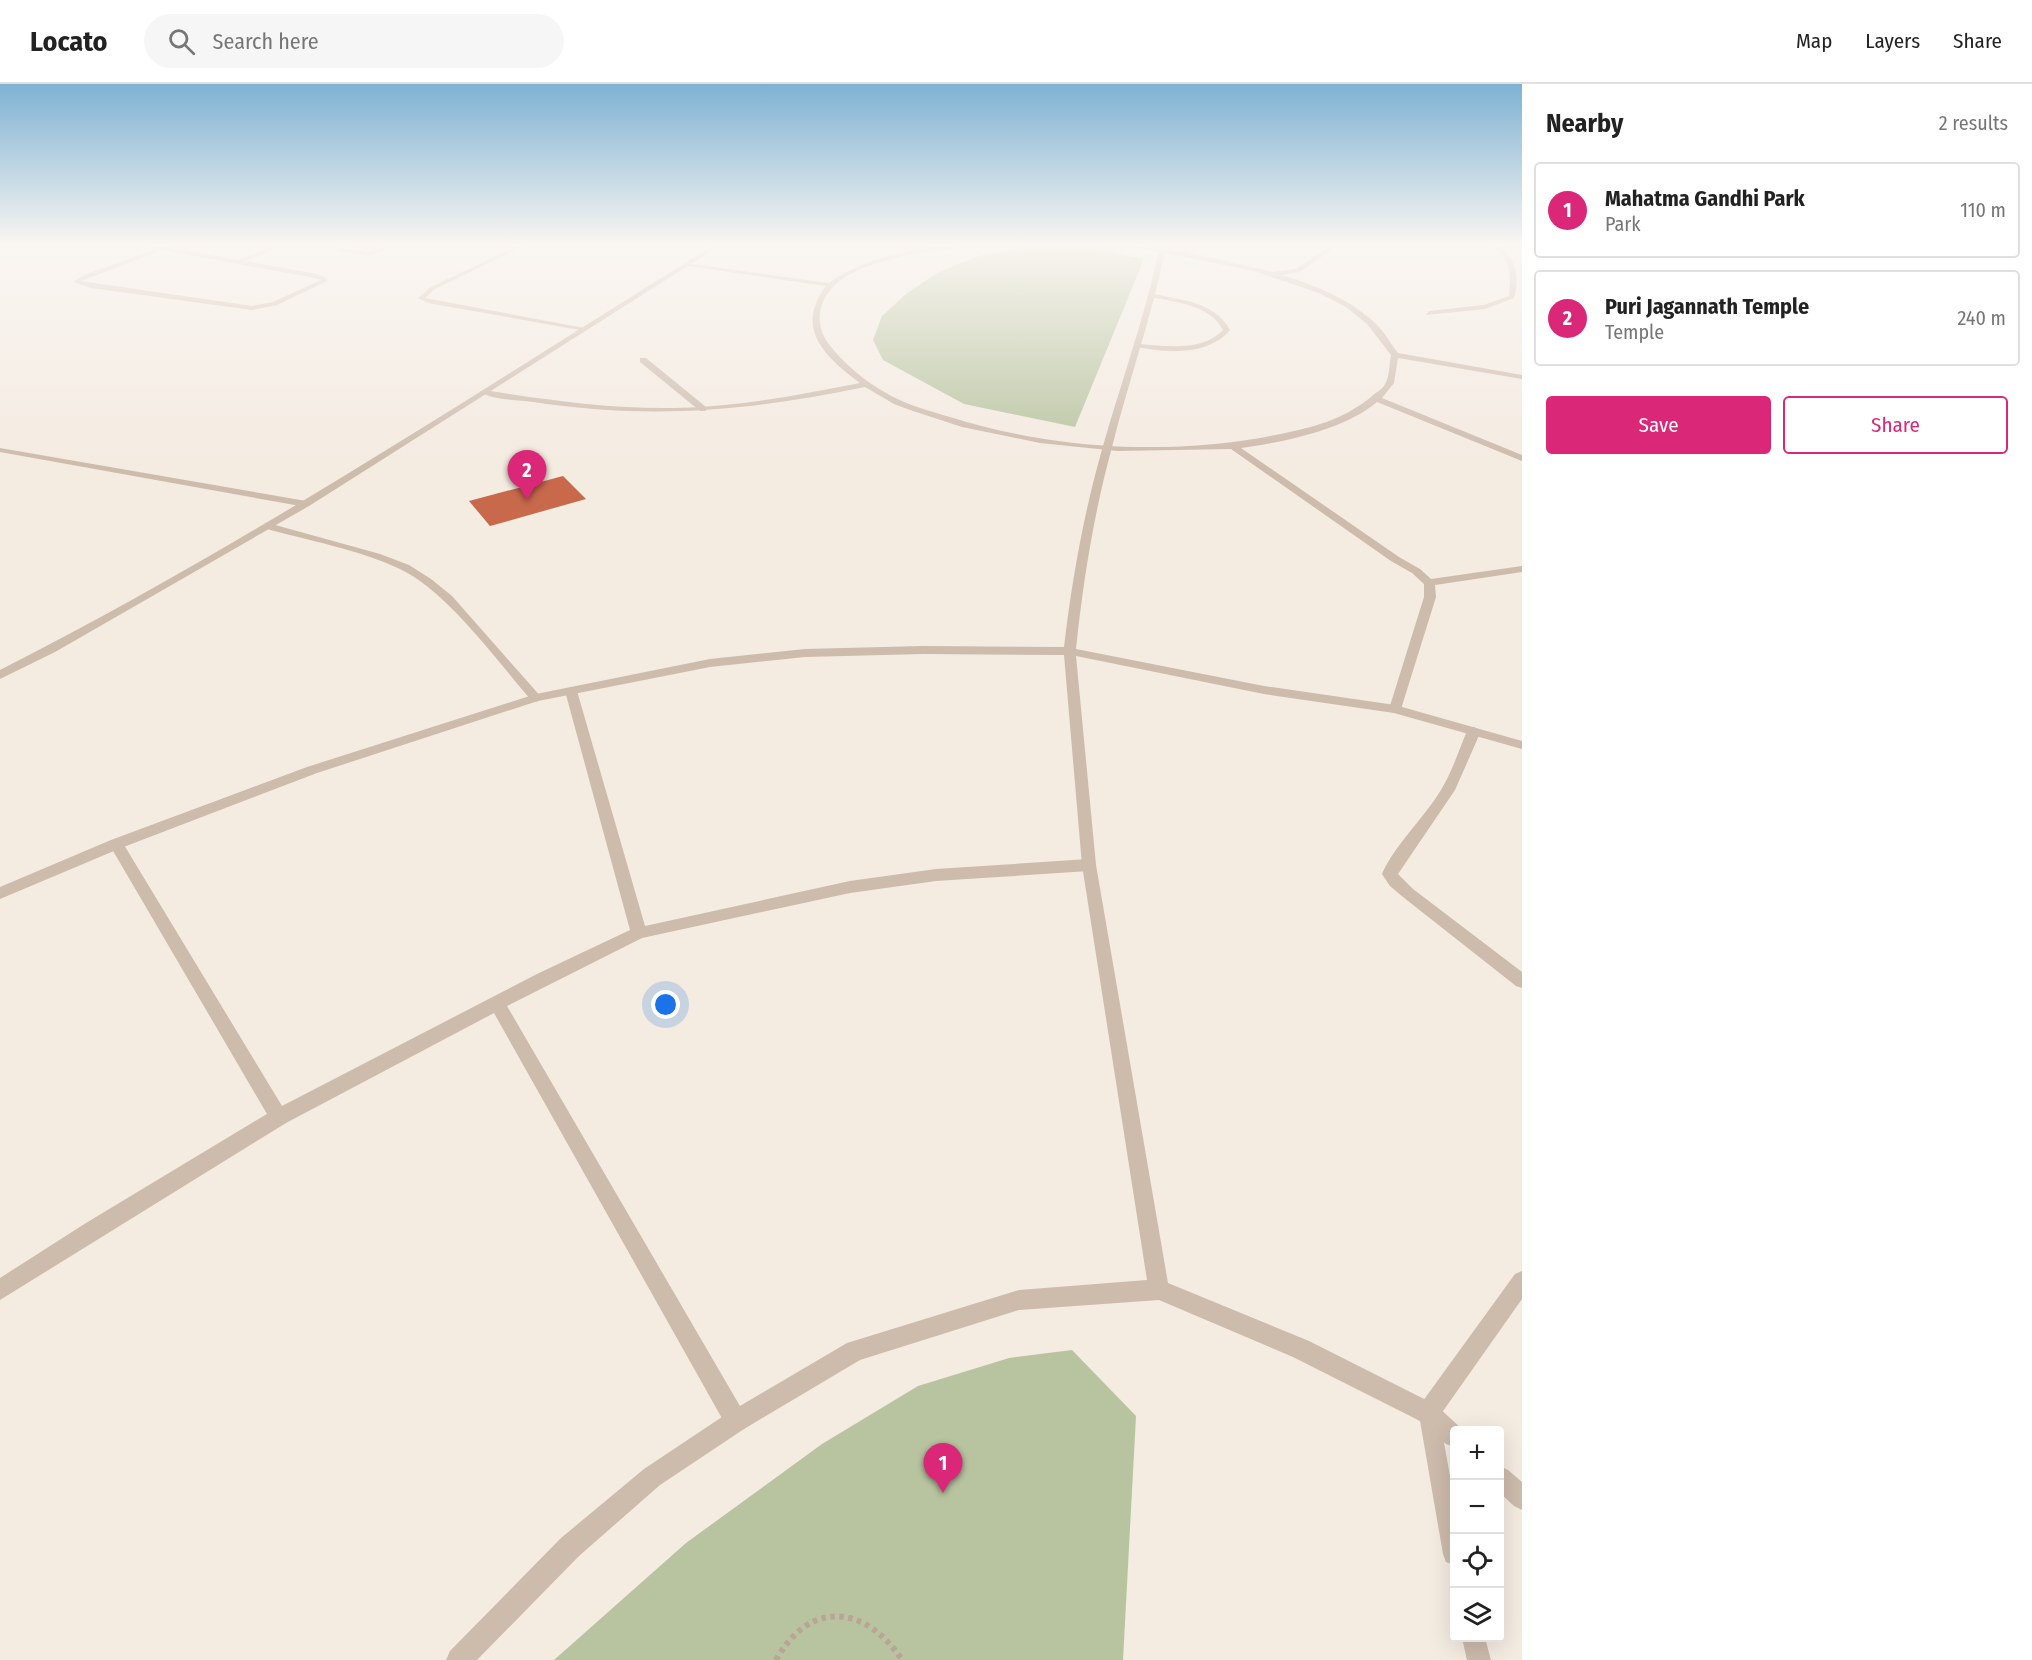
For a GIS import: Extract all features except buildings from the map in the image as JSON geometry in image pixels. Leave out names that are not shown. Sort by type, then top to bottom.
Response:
[{"type":"street","points":[[0,675],[51,649],[306,504],[602,319]]},
{"type":"street","points":[[815,319],[815,331],[831,354],[867,384],[898,403],[957,424],[1018,437],[1107,447],[1172,449],[1233,446],[1313,429],[1362,410],[1389,385],[1395,355]]},
{"type":"street","points":[[1147,319],[1107,447],[1088,527],[1076,594],[1070,651],[1089,865],[1159,1290]]},
{"type":"street","points":[[1367,319],[1395,355],[1522,377]]},
{"type":"street","points":[[484,392],[557,404],[599,408],[703,409],[757,404],[867,384]]},
{"type":"street","points":[[1374,398],[1522,458]]},
{"type":"street","points":[[1233,446],[1395,559],[1416,571],[1429,583],[1430,597],[1395,709]]},
{"type":"street","points":[[268,526],[376,556],[405,567],[427,581],[448,598],[536,698]]},
{"type":"street","points":[[1429,583],[1522,569]]},
{"type":"street","points":[[0,893],[116,844],[312,770],[536,698],[710,663],[805,653],[923,650],[1070,651],[1264,690],[1395,709],[1522,745]]},
{"type":"street","points":[[571,691],[639,933]]},
{"type":"street","points":[[1474,731],[1448,790],[1419,833],[1394,864],[1390,874],[1395,882],[1408,893],[1522,981]]},
{"type":"street","points":[[116,844],[279,1117]]},
{"type":"street","points":[[0,1290],[93,1230],[279,1117],[497,1003],[639,933],[850,887],[936,875],[1089,865]]},
{"type":"street","points":[[497,1003],[736,1421]]},
{"type":"street","points":[[1428,1413],[1522,1281]]},
{"type":"street","points":[[459,1660],[570,1547],[652,1477],[736,1421],[855,1351],[1019,1300],[1159,1290],[1301,1349],[1428,1413],[1450,1433]]},
{"type":"street","points":[[1502,1480],[1522,1498]]},
{"type":"lane","points":[[526,319],[584,330]]},
{"type":"lane","points":[[1139,346],[1164,348],[1198,346],[1214,342],[1227,330],[1224,323],[1218,319]]},
{"type":"lane","points":[[643,360],[703,409]]},
{"type":"lane","points":[[0,450],[306,504]]},
{"type":"lane","points":[[1428,1413],[1451,1534]]},
{"type":"lane","points":[[1475,1642],[1479,1660]]},
{"type":"path","points":[[776,1660],[780,1651],[798,1630],[820,1619],[845,1617],[869,1624],[890,1641],[902,1660]]},
{"type":"green space","points":[[881,319],[1120,319],[1075,427],[964,404],[883,360],[873,340]]},
{"type":"green space","points":[[1072,1350],[1136,1416],[1123,1660],[554,1660],[686,1543],[822,1444],[918,1386],[1009,1358]]},
{"type":"place","name":"Puri Jagannath Temple","points":[[527,500]]},
{"type":"place","name":"Mahatma Gandhi Park","points":[[943,1493]]}]
